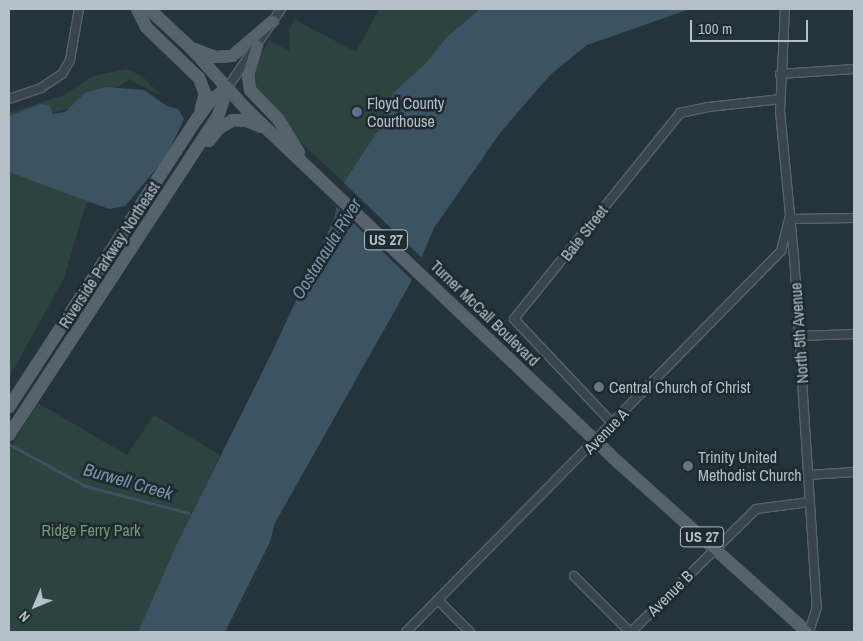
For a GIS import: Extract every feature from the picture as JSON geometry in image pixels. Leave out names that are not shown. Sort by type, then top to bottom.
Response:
[{"type":"main road","points":[[137,9],[146,27],[200,78],[205,98],[197,119]]},
{"type":"main road","name":"Turner McCall Boulevard","points":[[149,9],[191,48],[269,130],[308,165],[596,441],[808,632]]},
{"type":"main road","points":[[191,48],[214,57],[232,56],[273,21]]},
{"type":"main road","points":[[257,45],[248,74],[250,90],[278,119],[308,165]]},
{"type":"main road","name":"Riverside Parkway Northeast","points":[[9,407],[197,119],[210,101],[228,87]]},
{"type":"main road","name":"Riverside Parkway Northeast","points":[[9,435],[218,116],[228,87]]},
{"type":"main road","points":[[103,291],[113,288],[218,129],[233,120],[247,121],[269,130]]},
{"type":"street","name":"Riverside Parkway Northeast","points":[[228,87],[280,9]]},
{"type":"street","name":"North 5th Avenue","points":[[784,9],[780,99],[799,336],[816,607],[808,632]]},
{"type":"street","points":[[9,99],[41,88],[62,74],[70,60],[77,10]]},
{"type":"street","points":[[780,74],[854,69]]},
{"type":"street","name":"Bale Street","points":[[613,424],[514,319],[680,114],[708,106],[780,99]]},
{"type":"street","points":[[789,219],[854,218]]},
{"type":"street","name":"Avenue A","points":[[406,632],[613,424],[781,251],[789,219]]},
{"type":"street","points":[[799,336],[854,334]]},
{"type":"street","points":[[808,475],[854,472]]},
{"type":"street","name":"Avenue B","points":[[631,632],[715,548],[761,506],[810,502]]},
{"type":"street","points":[[574,576],[631,632]]},
{"type":"street","points":[[438,600],[470,632]]},
{"type":"green space","name":"Floyd County Courthouse","points":[[379,9],[568,9],[375,211],[300,142],[255,92],[252,79],[256,61],[270,40],[290,52],[289,30],[294,19],[356,52]]},
{"type":"green space","points":[[127,69],[142,76],[162,96],[129,80],[88,104],[9,123],[9,113],[64,95],[93,76]]},
{"type":"green space","points":[[9,164],[104,190],[86,204],[64,278],[9,378]]},
{"type":"green space","name":"Ridge Ferry Park","points":[[38,403],[127,455],[154,415],[220,455],[138,632],[9,632],[9,450]]},
{"type":"water","name":"Oostanaula River","points":[[480,9],[690,9],[587,45],[550,75],[500,133],[434,228],[411,282],[275,523],[270,542],[225,632],[138,632],[176,546],[273,350],[334,219],[341,187],[379,129],[393,93],[426,63],[447,37]]},
{"type":"water","points":[[105,87],[144,90],[167,106],[178,109],[184,119],[166,157],[125,206],[109,209],[9,172],[9,116],[41,104],[49,105],[53,114],[65,112],[85,93]]},
{"type":"pier","points":[[342,181],[422,258],[414,282],[335,205]]},
{"type":"waterway","name":"Burwell Creek","points":[[9,444],[86,486],[189,513]]},
{"type":"place","name":"Floyd County Courthouse","points":[[357,112]]},
{"type":"place","name":"Central Church of Christ","points":[[599,387]]},
{"type":"place","name":"Trinity United Methodist Church","points":[[688,466]]}]
